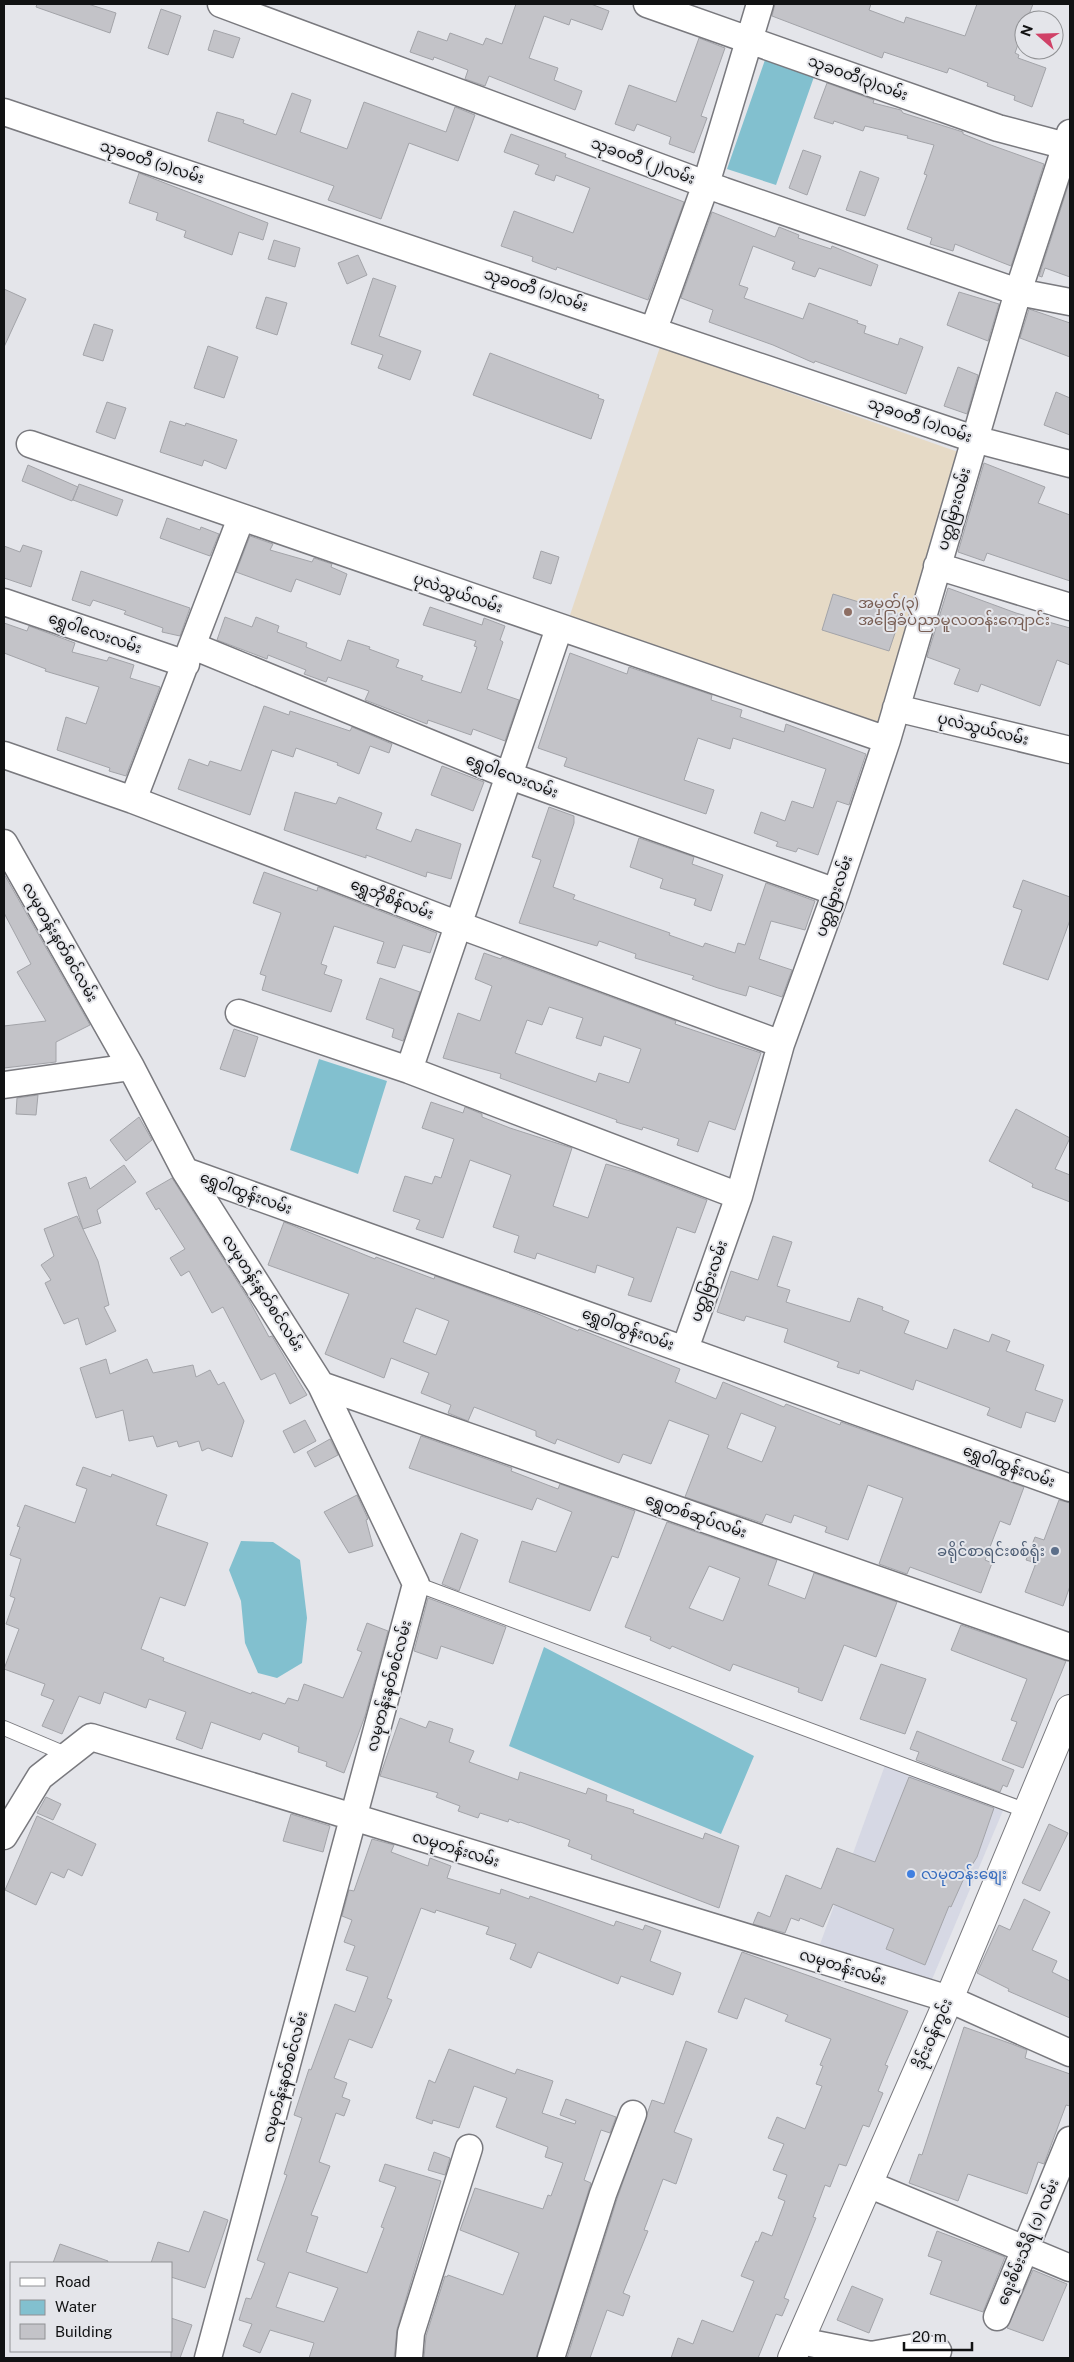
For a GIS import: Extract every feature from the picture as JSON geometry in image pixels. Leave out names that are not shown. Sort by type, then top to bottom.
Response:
[{"type":"street","name":"သုခဝတီ (၂)လမ်း","points":[[221,4],[706,184],[1018,292],[1070,302]]},
{"type":"street","name":"သုခဝတီ(၃)လမ်း","points":[[647,4],[998,128],[1068,142]]},
{"type":"street","points":[[654,330],[706,184],[760,4]]},
{"type":"street","name":"သုခဝတီ (၁)လမ်း","points":[[4,112],[974,439],[1070,464]]},
{"type":"street","name":"ပတ္တမြားလမ်း","points":[[685,1349],[739,1196],[781,1044],[836,892],[887,740],[1018,292],[1068,142]]},
{"type":"street","name":"ပုလဲသွယ်လမ်း","points":[[30,444],[887,740]]},
{"type":"street","points":[[133,800],[241,518]]},
{"type":"street","points":[[937,566],[1070,607]]},
{"type":"street","name":"ရွှေဝါလေးလမ်း","points":[[4,602],[189,655],[510,776],[836,892]]},
{"type":"street","points":[[409,1070],[559,628]]},
{"type":"street","name":"ပုလဲသွယ်လမ်း","points":[[896,708],[1070,750]]},
{"type":"street","name":"ရွှေဘိုစိန်လမ်း","points":[[4,755],[133,800],[459,925],[781,1044]]},
{"type":"street","name":"လမုတန်းနတ်စင်လမ်း","points":[[4,843],[131,1067],[185,1171],[322,1385],[416,1584],[213,2357]]},
{"type":"street","points":[[239,1013],[409,1070],[739,1196]]},
{"type":"street","points":[[4,1085],[131,1067]]},
{"type":"street","name":"ရွှေဝါထွန်းလမ်း","points":[[185,1171],[1070,1488]]},
{"type":"street","name":"ရွှေတစ်ဆုပ်လမ်း","points":[[322,1385],[1070,1648]]},
{"type":"street","name":"ဒိုင်းဝန်ကွင်း","points":[[796,2350],[948,1999],[1070,1709]]},
{"type":"street","name":"လမုတန်းလမ်း","points":[[4,1836],[40,1777],[91,1737],[948,1999],[1070,2052]]},
{"type":"street","points":[[551,2358],[603,2194],[633,2114]]},
{"type":"street","name":"ရေးစိမ်းသီရိ (၁) လမ်း","points":[[996,2316],[1070,2140]]},
{"type":"street","points":[[409,2358],[411,2333],[469,2148]]},
{"type":"street","points":[[868,2184],[1070,2268]]},
{"type":"street","points":[[796,2350],[871,2355],[916,2347],[938,2351]]},
{"type":"lane","points":[[416,1584],[1027,1811]]},
{"type":"lane","points":[[4,1728],[68,1755]]},
{"type":"shaded area","points":[[660,347],[961,453],[880,726],[566,627]]},
{"type":"shaded area","name":"လမုတန်းစျေး","points":[[888,1757],[1007,1801],[928,1989],[819,1947]]},
{"type":"water","points":[[766,57],[815,74],[776,185],[727,169]]},
{"type":"water","points":[[319,1059],[387,1081],[358,1174],[290,1150]]},
{"type":"water","points":[[241,1541],[273,1542],[300,1560],[307,1618],[302,1663],[277,1678],[258,1673],[245,1643],[241,1601],[229,1570]]},
{"type":"water","points":[[544,1647],[754,1756],[721,1834],[509,1746]]},
{"type":"building","points":[[37,4],[88,4],[116,13],[110,33],[36,7]]},
{"type":"building","points":[[516,4],[591,4],[609,11],[602,30],[571,19],[569,25],[544,16],[529,58],[558,68],[554,80],[582,91],[575,110],[489,76],[485,86],[465,79],[468,70],[434,57],[433,60],[410,52],[418,31],[447,41],[450,33],[483,45],[486,38],[502,44]]},
{"type":"building","points":[[775,4],[871,4],[869,10],[904,23],[906,17],[965,36],[977,4],[1033,4],[1031,10],[1014,10],[1014,60],[1024,60],[1046,68],[1032,107],[1014,100],[1015,96],[987,86],[988,83],[949,68],[947,73],[884,52],[882,58],[772,16]]},
{"type":"building","points":[[161,9],[181,16],[168,55],[148,48]]},
{"type":"building","points":[[214,30],[240,38],[233,58],[208,50]]},
{"type":"building","points":[[699,38],[725,48],[701,116],[707,118],[694,153],[669,144],[671,137],[637,124],[634,131],[615,124],[629,85],[676,102]]},
{"type":"building","points":[[827,83],[874,100],[873,103],[901,110],[903,113],[963,132],[963,134],[988,144],[1044,164],[1011,266],[955,244],[953,251],[930,244],[932,238],[907,229],[927,175],[924,174],[934,145],[907,138],[908,136],[865,126],[863,131],[834,121],[833,124],[814,118]]},
{"type":"building","points":[[292,93],[311,100],[300,132],[347,149],[364,102],[446,132],[455,107],[475,115],[458,161],[409,143],[381,219],[328,200],[334,186],[208,141],[217,112],[244,120],[243,123],[276,135]]},
{"type":"building","points":[[511,134],[566,154],[565,157],[684,202],[648,300],[557,267],[556,270],[532,261],[533,257],[501,246],[514,211],[573,233],[590,188],[556,175],[554,181],[535,174],[539,165],[504,152]]},
{"type":"building","points":[[803,150],[821,156],[807,195],[789,188]]},
{"type":"building","points":[[860,171],[879,178],[865,216],[846,210]]},
{"type":"building","points":[[139,173],[268,223],[263,240],[239,232],[232,255],[184,237],[186,231],[156,220],[158,213],[129,203]]},
{"type":"building","points":[[1070,180],[1070,277],[1045,268],[1042,277],[1039,276]]},
{"type":"building","points":[[712,212],[775,237],[779,227],[799,235],[798,238],[831,249],[832,246],[878,265],[871,286],[819,268],[815,277],[792,269],[795,262],[753,246],[739,285],[748,288],[744,298],[803,319],[809,303],[858,321],[857,323],[866,326],[864,333],[898,345],[900,338],[923,347],[906,394],[815,361],[814,363],[773,345],[709,322],[713,310],[681,298]]},
{"type":"building","points":[[274,240],[300,248],[295,267],[268,259]]},
{"type":"building","points":[[358,255],[367,275],[347,284],[338,263]]},
{"type":"building","points":[[373,278],[396,286],[379,336],[421,351],[410,380],[378,368],[383,355],[351,344]]},
{"type":"building","points":[[4,289],[26,299],[4,347]]},
{"type":"building","points":[[959,292],[999,304],[988,341],[947,325]]},
{"type":"building","points":[[266,297],[287,303],[277,335],[256,328]]},
{"type":"building","points":[[1029,309],[1070,323],[1070,357],[1020,338]]},
{"type":"building","points":[[94,324],[113,330],[103,361],[83,355]]},
{"type":"building","points":[[208,346],[238,357],[224,398],[194,388]]},
{"type":"building","points":[[490,353],[599,395],[598,398],[604,400],[591,439],[473,395]]},
{"type":"building","points":[[958,367],[978,375],[967,414],[944,406]]},
{"type":"building","points":[[1056,392],[1070,398],[1070,435],[1044,425]]},
{"type":"building","points":[[107,402],[126,408],[115,439],[96,432]]},
{"type":"building","points":[[170,421],[185,426],[186,423],[237,440],[226,469],[204,460],[202,466],[160,452]]},
{"type":"building","points":[[984,463],[1045,487],[1038,503],[1070,515],[1070,581],[987,553],[984,561],[958,552]]},
{"type":"building","points":[[28,465],[78,487],[72,501],[22,481]]},
{"type":"building","points":[[79,484],[123,500],[117,516],[73,500]]},
{"type":"building","points":[[167,518],[200,530],[201,527],[219,534],[210,556],[160,538]]},
{"type":"building","points":[[250,536],[273,544],[270,550],[312,562],[314,558],[332,564],[331,567],[347,574],[340,595],[296,579],[291,592],[236,572]]},
{"type":"building","points":[[23,545],[42,551],[31,587],[4,578],[4,546],[20,552]]},
{"type":"building","points":[[541,551],[559,557],[551,584],[533,578]]},
{"type":"building","points":[[81,571],[190,608],[180,636],[162,632],[163,628],[124,614],[126,611],[93,600],[90,606],[72,600]]},
{"type":"building","points":[[948,588],[1016,613],[1070,628],[1070,665],[1057,660],[1040,706],[981,684],[978,692],[954,684],[960,669],[927,657]]},
{"type":"building","points":[[833,594],[901,615],[889,651],[822,630]]},
{"type":"building","points":[[430,607],[482,625],[484,618],[505,626],[500,640],[503,642],[487,689],[519,700],[505,741],[473,729],[471,735],[428,720],[427,724],[365,700],[369,691],[328,677],[326,682],[304,674],[306,670],[268,655],[267,659],[217,640],[225,617],[252,627],[256,617],[279,626],[277,632],[307,643],[306,647],[341,661],[348,640],[370,647],[369,649],[399,660],[396,667],[423,676],[421,680],[461,693],[477,647],[474,646],[476,641],[423,625]]},
{"type":"building","points":[[4,623],[27,631],[29,626],[75,643],[72,652],[107,661],[109,657],[134,665],[130,678],[160,687],[126,776],[109,771],[110,768],[57,750],[66,717],[86,724],[99,687],[45,671],[46,669],[4,653]]},
{"type":"building","points":[[570,653],[627,674],[629,667],[712,695],[711,700],[742,710],[740,717],[784,732],[786,724],[866,754],[849,805],[837,801],[818,855],[798,848],[796,852],[776,846],[778,842],[754,833],[761,812],[785,821],[792,801],[813,808],[826,769],[733,738],[730,749],[698,738],[684,780],[714,790],[706,814],[564,766],[567,758],[538,748]]},
{"type":"building","points":[[264,706],[289,715],[290,711],[350,731],[352,727],[392,744],[389,753],[370,746],[359,774],[337,765],[338,763],[296,748],[293,757],[272,750],[250,815],[178,789],[189,759],[208,766],[210,761],[241,771]]},
{"type":"building","points":[[442,766],[484,782],[473,811],[431,795]]},
{"type":"building","points":[[295,792],[336,804],[339,797],[382,813],[376,829],[411,842],[416,829],[461,844],[451,879],[427,872],[426,877],[366,855],[366,858],[284,830]]},
{"type":"building","points":[[549,807],[574,816],[574,823],[553,887],[575,895],[573,899],[670,933],[669,935],[703,947],[705,943],[735,953],[738,943],[745,945],[766,883],[815,901],[805,930],[771,921],[759,959],[792,970],[782,997],[749,986],[746,996],[692,979],[694,976],[635,958],[636,954],[599,941],[597,946],[519,923],[541,860],[532,857]]},
{"type":"building","points":[[639,838],[694,857],[692,864],[723,875],[711,911],[694,905],[696,899],[660,888],[663,879],[630,867]]},
{"type":"building","points":[[264,872],[317,891],[318,887],[437,933],[430,953],[403,945],[395,968],[377,963],[384,942],[334,926],[321,964],[327,966],[324,974],[342,980],[331,1012],[262,990],[266,976],[260,974],[281,913],[253,903]]},
{"type":"building","points":[[4,874],[90,1025],[56,1042],[56,1062],[4,1068],[4,1026],[46,1021],[17,972],[31,964],[4,913]]},
{"type":"building","points":[[1023,880],[1070,897],[1070,920],[1048,980],[1003,964],[1022,910],[1013,907]]},
{"type":"building","points":[[484,953],[501,959],[502,957],[676,1021],[675,1024],[761,1053],[735,1130],[709,1121],[698,1152],[677,1145],[679,1139],[643,1127],[642,1130],[616,1122],[617,1120],[500,1078],[501,1074],[443,1058],[458,1013],[480,1021],[492,986],[475,979]],"holes":[[[549,1007],[583,1018],[576,1038],[601,1046],[604,1036],[641,1049],[629,1083],[599,1073],[596,1082],[515,1053],[527,1020],[542,1025]]]},
{"type":"building","points":[[380,978],[420,992],[403,1041],[392,1037],[394,1029],[366,1019]]},
{"type":"building","points":[[234,1029],[258,1037],[245,1077],[220,1069]]},
{"type":"building","points":[[38,1095],[36,1115],[16,1114],[17,1098]]},
{"type":"building","points":[[431,1102],[463,1113],[465,1107],[482,1114],[482,1117],[510,1128],[572,1148],[553,1206],[588,1218],[606,1164],[634,1172],[707,1200],[695,1233],[677,1227],[651,1302],[628,1295],[634,1278],[597,1265],[595,1273],[537,1253],[535,1259],[514,1252],[519,1236],[493,1227],[511,1175],[470,1160],[443,1238],[416,1229],[420,1220],[393,1211],[405,1176],[432,1184],[435,1176],[441,1178],[454,1139],[422,1128]]},
{"type":"building","points":[[1016,1109],[1070,1138],[1055,1169],[1070,1175],[1070,1202],[1032,1187],[1033,1184],[989,1161]]},
{"type":"building","points":[[139,1117],[152,1140],[126,1161],[110,1140]]},
{"type":"building","points":[[124,1165],[136,1182],[97,1210],[101,1223],[83,1229],[68,1183],[86,1177],[90,1189]]},
{"type":"building","points":[[172,1178],[249,1300],[269,1337],[272,1336],[307,1395],[290,1404],[275,1373],[261,1380],[223,1307],[212,1313],[189,1271],[181,1276],[170,1258],[185,1249],[159,1208],[156,1210],[146,1193]]},
{"type":"building","points":[[77,1216],[98,1261],[109,1305],[104,1307],[116,1331],[86,1345],[78,1318],[64,1324],[45,1283],[51,1280],[41,1265],[54,1256],[44,1229]]},
{"type":"building","points":[[284,1222],[375,1259],[376,1257],[434,1279],[435,1276],[536,1313],[578,1331],[579,1329],[680,1369],[675,1382],[716,1399],[723,1382],[784,1407],[786,1404],[840,1425],[841,1422],[1024,1487],[1010,1525],[1000,1521],[985,1560],[992,1563],[981,1593],[910,1567],[907,1574],[879,1564],[903,1498],[868,1485],[848,1540],[825,1532],[827,1527],[794,1515],[791,1523],[766,1514],[762,1523],[685,1497],[709,1435],[669,1420],[651,1464],[623,1454],[619,1463],[557,1439],[555,1444],[536,1436],[536,1431],[474,1407],[468,1421],[448,1413],[451,1405],[421,1393],[429,1373],[391,1358],[384,1378],[325,1354],[349,1294],[268,1265]],"holes":[[[416,1308],[449,1321],[436,1355],[403,1342]],[[741,1413],[776,1427],[762,1462],[727,1448]]]},
{"type":"building","points":[[773,1236],[792,1242],[777,1286],[790,1290],[786,1302],[850,1322],[858,1298],[883,1307],[882,1310],[909,1321],[904,1333],[947,1349],[954,1329],[989,1342],[992,1334],[1010,1341],[1006,1351],[1044,1365],[1035,1390],[1063,1400],[1055,1422],[1026,1412],[1021,1428],[987,1415],[990,1408],[916,1380],[913,1390],[860,1370],[859,1374],[837,1367],[839,1362],[784,1342],[788,1329],[746,1316],[744,1321],[717,1312],[731,1271],[758,1280]]},
{"type":"building","points":[[106,1359],[110,1374],[147,1359],[153,1373],[193,1365],[196,1377],[210,1370],[218,1385],[224,1382],[244,1421],[232,1457],[208,1448],[202,1451],[199,1441],[179,1447],[177,1441],[157,1447],[153,1436],[129,1441],[123,1410],[96,1418],[80,1368]]},
{"type":"building","points":[[305,1420],[316,1441],[294,1453],[283,1431]]},
{"type":"building","points":[[421,1436],[512,1468],[511,1471],[558,1489],[560,1484],[635,1511],[618,1558],[612,1556],[590,1611],[509,1582],[522,1541],[556,1552],[572,1512],[537,1498],[532,1510],[409,1468]]},
{"type":"building","points":[[330,1439],[338,1455],[315,1467],[307,1452]]},
{"type":"building","points":[[83,1467],[111,1477],[112,1474],[167,1495],[156,1525],[208,1543],[185,1606],[160,1597],[141,1649],[164,1658],[163,1661],[251,1694],[252,1692],[285,1704],[288,1698],[298,1701],[304,1684],[343,1698],[362,1652],[357,1650],[367,1623],[388,1631],[365,1716],[344,1773],[326,1766],[327,1762],[298,1752],[299,1747],[263,1733],[260,1740],[211,1722],[202,1749],[176,1739],[186,1712],[149,1699],[146,1708],[104,1692],[100,1704],[79,1696],[62,1734],[42,1726],[54,1700],[41,1695],[45,1684],[4,1669],[19,1629],[6,1624],[15,1598],[10,1596],[21,1559],[10,1555],[20,1527],[17,1526],[25,1505],[75,1523],[87,1489],[76,1485]]},
{"type":"building","points":[[357,1495],[368,1519],[366,1520],[373,1546],[349,1553],[324,1512]]},
{"type":"building","points":[[1059,1500],[1070,1503],[1070,1586],[1063,1606],[1025,1592],[1036,1563],[1026,1560],[1035,1537],[1044,1540]]},
{"type":"building","points":[[667,1522],[777,1560],[768,1585],[805,1599],[814,1573],[897,1602],[876,1657],[844,1645],[822,1701],[798,1692],[799,1688],[733,1664],[730,1671],[672,1646],[670,1649],[650,1640],[651,1637],[625,1627]],"holes":[[[709,1566],[740,1578],[723,1621],[689,1608]]]},
{"type":"building","points":[[461,1533],[478,1540],[459,1591],[442,1584]]},
{"type":"building","points":[[428,1598],[506,1627],[493,1664],[441,1646],[437,1659],[414,1651]]},
{"type":"building","points":[[961,1625],[1066,1661],[1023,1768],[1002,1760],[1017,1722],[1011,1720],[1027,1679],[951,1650]]},
{"type":"building","points":[[881,1664],[926,1679],[905,1734],[860,1719]]},
{"type":"building","points":[[400,1718],[426,1728],[429,1721],[453,1729],[449,1742],[474,1751],[469,1762],[518,1780],[520,1772],[586,1794],[588,1788],[607,1795],[606,1801],[634,1810],[633,1813],[703,1839],[705,1833],[739,1846],[719,1908],[591,1859],[592,1855],[568,1846],[570,1840],[509,1819],[508,1822],[480,1813],[478,1818],[458,1811],[460,1806],[436,1797],[438,1793],[380,1776]]},
{"type":"building","points":[[917,1731],[1014,1770],[1007,1787],[1003,1785],[1000,1792],[916,1760],[919,1752],[910,1749]]},
{"type":"building","name":"လမုတန်းစျေး","points":[[909,1777],[994,1808],[977,1857],[964,1878],[951,1907],[949,1906],[925,1965],[886,1949],[894,1929],[833,1904],[823,1927],[800,1918],[799,1921],[791,1918],[785,1933],[753,1924],[758,1912],[770,1917],[786,1875],[821,1889],[837,1848],[875,1862]]},
{"type":"building","points":[[46,1797],[61,1804],[53,1820],[37,1813]]},
{"type":"building","points":[[291,1814],[330,1826],[323,1852],[283,1841]]},
{"type":"building","points":[[37,1816],[96,1844],[82,1876],[68,1869],[64,1878],[51,1872],[36,1905],[5,1890]]},
{"type":"building","points":[[1049,1824],[1068,1833],[1040,1891],[1022,1883]]},
{"type":"building","points":[[372,1839],[394,1845],[391,1852],[428,1866],[430,1858],[451,1866],[447,1878],[500,1894],[501,1889],[529,1899],[530,1896],[614,1926],[616,1921],[643,1930],[645,1925],[661,1931],[650,1961],[681,1973],[673,1995],[621,1976],[618,1984],[538,1952],[531,1968],[510,1959],[516,1944],[486,1934],[489,1927],[436,1910],[435,1913],[421,1908],[387,1998],[392,2000],[372,2048],[349,2039],[334,2078],[347,2083],[342,2097],[350,2100],[344,2116],[336,2113],[319,2162],[330,2166],[311,2215],[318,2217],[306,2252],[367,2273],[384,2228],[381,2227],[396,2187],[379,2181],[385,2164],[441,2181],[397,2329],[394,2358],[309,2358],[314,2343],[270,2330],[260,2353],[243,2346],[252,2324],[239,2320],[246,2298],[251,2299],[265,2263],[257,2260],[287,2175],[284,2174],[302,2118],[294,2115],[309,2069],[311,2070],[335,2004],[355,2012],[368,1977],[346,1970],[355,1946],[344,1942],[352,1920],[342,1916],[349,1890],[354,1891]],"holes":[[[289,2272],[338,2288],[324,2322],[276,2307]]]},
{"type":"building","points":[[1024,1899],[1050,1912],[1032,1950],[1057,1961],[1052,1972],[1070,1981],[1070,2018],[1008,1991],[1009,1989],[977,1973],[999,1925],[1010,1930]]},
{"type":"building","points":[[742,1952],[908,2011],[885,2065],[888,2066],[878,2091],[883,2093],[869,2127],[863,2125],[846,2166],[839,2164],[830,2187],[825,2185],[813,2217],[816,2218],[784,2298],[789,2300],[782,2316],[776,2314],[758,2358],[671,2358],[678,2338],[693,2344],[702,2320],[733,2332],[754,2281],[741,2276],[756,2241],[758,2242],[762,2232],[772,2236],[785,2201],[778,2198],[787,2175],[773,2170],[784,2144],[768,2138],[777,2117],[805,2129],[822,2086],[816,2084],[823,2066],[820,2065],[831,2039],[785,2021],[788,2015],[745,1998],[737,2019],[718,2012]]},
{"type":"building","points":[[964,2027],[1027,2050],[1025,2058],[1070,2074],[1070,2106],[1066,2105],[1044,2164],[1038,2162],[1027,2194],[968,2174],[958,2201],[909,2183],[919,2154],[922,2155]]},
{"type":"building","points":[[686,2041],[707,2049],[674,2132],[692,2139],[676,2184],[663,2179],[644,2230],[648,2231],[623,2293],[630,2296],[623,2316],[607,2310],[590,2358],[567,2358],[617,2199],[652,2100],[664,2104]]},
{"type":"building","points":[[449,2049],[515,2074],[517,2069],[553,2081],[542,2113],[575,2124],[576,2121],[560,2115],[566,2099],[616,2117],[610,2133],[601,2130],[584,2180],[591,2183],[536,2358],[424,2358],[426,2336],[445,2276],[447,2277],[448,2275],[503,2295],[519,2253],[460,2230],[475,2188],[543,2209],[548,2195],[551,2196],[563,2163],[545,2157],[548,2147],[496,2127],[507,2098],[474,2086],[459,2128],[433,2120],[432,2124],[416,2118],[429,2080],[435,2083]]},
{"type":"building","points":[[434,2152],[450,2158],[445,2175],[428,2170]]},
{"type":"building","points":[[204,2211],[228,2220],[205,2288],[172,2277],[172,2262],[151,2262],[158,2242],[189,2252]]},
{"type":"building","points":[[937,2231],[1005,2257],[983,2312],[930,2294],[942,2261],[928,2256]]},
{"type":"building","points":[[60,2244],[108,2261],[108,2262],[53,2262]]},
{"type":"building","points":[[1033,2270],[1067,2284],[1043,2341],[1007,2328]]},
{"type":"building","points":[[852,2286],[883,2299],[869,2333],[837,2320]]},
{"type":"building","points":[[172,2318],[192,2325],[180,2358],[171,2358]]},
{"type":"place","name":"အမှတ်(၃) အခြေခံပညာမူလတန်းကျောင်း","points":[[848,612]]},
{"type":"place","name":"ခရိုင်စာရင်းစစ်ရုံး","points":[[1055,1551]]},
{"type":"place","name":"လမုတန်းစျေး","points":[[911,1874]]}]
